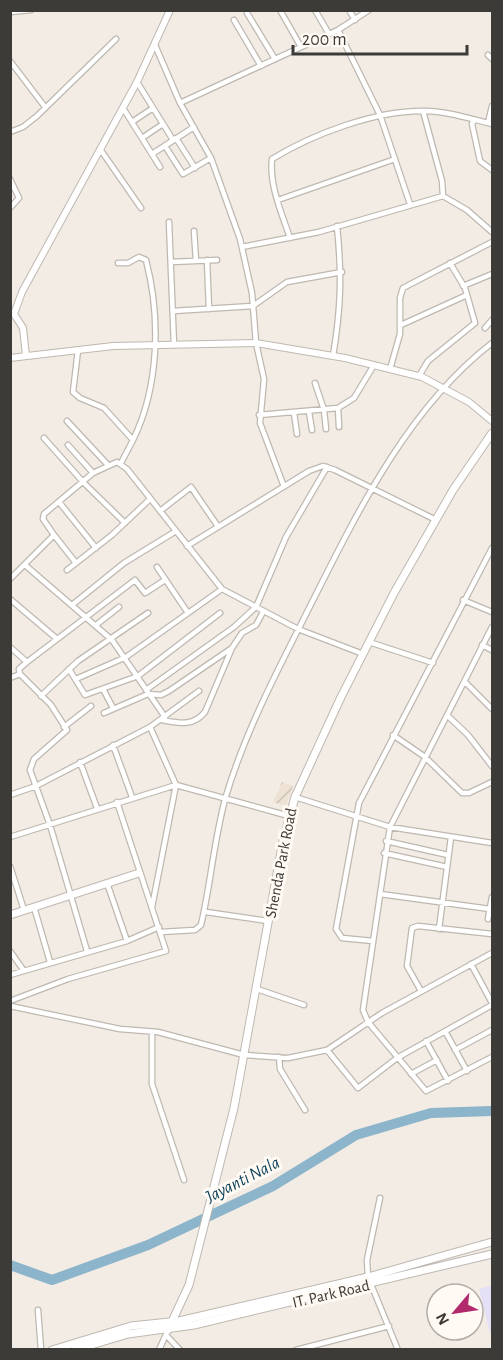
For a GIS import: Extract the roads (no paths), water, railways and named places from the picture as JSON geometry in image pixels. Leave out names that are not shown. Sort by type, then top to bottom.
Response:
[{"type":"main road","name":"Shenda Park Road","points":[[167,1332],[189,1285],[209,1210],[244,1054],[289,816],[295,797],[369,642],[436,520],[492,432]]},
{"type":"main road","points":[[10,915],[139,873]]},
{"type":"main road","name":"IT. Park Road","points":[[75,1350],[135,1332],[167,1332],[370,1281],[492,1242]]},
{"type":"main road","name":"IT. Park Road","points":[[52,1350],[131,1326],[171,1321],[492,1254]]},
{"type":"street","points":[[10,12],[31,10]]},
{"type":"street","points":[[27,356],[23,328],[12,312],[137,82],[170,10]]},
{"type":"street","points":[[280,10],[301,47]]},
{"type":"street","points":[[315,10],[329,34]]},
{"type":"street","points":[[349,10],[355,20]]},
{"type":"street","points":[[180,103],[338,30],[369,10]]},
{"type":"street","points":[[247,13],[275,59]]},
{"type":"street","points":[[234,20],[261,66]]},
{"type":"street","points":[[338,30],[380,115],[411,204]]},
{"type":"street","points":[[10,132],[28,123],[116,39]]},
{"type":"street","points":[[155,45],[180,103],[211,158],[242,247],[265,388],[259,415],[262,432],[283,484]]},
{"type":"street","points":[[10,61],[45,107]]},
{"type":"street","points":[[137,82],[163,124],[195,168]]},
{"type":"street","points":[[291,238],[278,200],[272,159],[297,143],[380,115],[423,111],[490,124],[492,106]]},
{"type":"street","points":[[123,108],[160,167]]},
{"type":"street","points":[[132,122],[153,108]]},
{"type":"street","points":[[423,111],[442,181],[443,196]]},
{"type":"street","points":[[474,120],[472,124],[480,161],[492,170]]},
{"type":"street","points":[[142,138],[163,124]]},
{"type":"street","points":[[152,154],[194,127]]},
{"type":"street","points":[[165,146],[181,173],[186,173],[211,158]]},
{"type":"street","points":[[100,149],[141,208]]},
{"type":"street","points":[[278,200],[395,159]]},
{"type":"street","points":[[10,179],[19,198],[10,208]]},
{"type":"street","points":[[242,247],[291,238],[443,196],[467,210],[492,232]]},
{"type":"street","points":[[169,222],[174,345]]},
{"type":"street","points":[[333,356],[341,304],[342,272],[338,226]]},
{"type":"street","points":[[194,231],[196,261]]},
{"type":"street","points":[[390,369],[400,325],[399,298],[403,288],[492,242]]},
{"type":"street","points":[[118,263],[128,263],[139,257],[146,260],[155,345],[149,399],[121,463]]},
{"type":"street","points":[[207,260],[209,309]]},
{"type":"street","points":[[171,262],[218,260]]},
{"type":"street","points":[[419,376],[428,361],[475,323],[467,294],[450,263]]},
{"type":"street","points":[[173,311],[253,306],[287,282],[342,272]]},
{"type":"street","points":[[463,286],[492,274]]},
{"type":"street","points":[[400,325],[467,294]]},
{"type":"street","points":[[485,328],[492,320]]},
{"type":"street","points":[[10,358],[78,350],[155,345],[256,343],[333,356],[419,376],[469,402],[492,421]]},
{"type":"street","points":[[10,975],[160,930],[195,930],[201,925],[206,912],[225,798],[283,658],[328,568],[373,488],[443,387],[492,343]]},
{"type":"street","points":[[78,350],[73,392],[80,398],[104,408],[133,440]]},
{"type":"street","points":[[259,415],[338,408],[354,398],[374,365]]},
{"type":"street","points":[[315,383],[324,410],[326,429]]},
{"type":"street","points":[[338,408],[339,427]]},
{"type":"street","points":[[309,411],[312,430]]},
{"type":"street","points":[[294,412],[297,434]]},
{"type":"street","points":[[67,422],[107,465]]},
{"type":"street","points":[[44,438],[83,482],[125,523]]},
{"type":"street","points":[[485,443],[492,449]]},
{"type":"street","points":[[68,445],[93,473]]},
{"type":"street","points":[[76,562],[42,516],[93,473],[107,465],[121,463]]},
{"type":"street","points":[[121,463],[222,589],[298,629],[363,654]]},
{"type":"street","points":[[187,546],[283,484],[318,467],[327,467],[436,520]]},
{"type":"street","points":[[104,713],[147,692],[234,627],[256,607],[286,537],[327,467]]},
{"type":"street","points":[[160,511],[191,487],[217,525]]},
{"type":"street","points":[[67,570],[96,548],[150,499]]},
{"type":"street","points":[[59,502],[96,548]]},
{"type":"street","points":[[72,605],[124,563],[176,531]]},
{"type":"street","points":[[10,579],[54,535]]},
{"type":"street","points":[[374,941],[342,938],[336,928],[356,815],[364,791],[492,548]]},
{"type":"street","points":[[25,565],[112,640],[126,657],[163,718],[185,724],[199,720],[205,712],[232,648],[242,633],[256,625],[263,612]]},
{"type":"street","points":[[157,567],[188,613]]},
{"type":"street","points":[[87,951],[30,764],[66,733],[41,696],[20,675],[19,669],[85,615],[135,580],[145,592],[165,580]]},
{"type":"street","points":[[76,679],[126,657],[222,589]]},
{"type":"street","points":[[10,599],[57,639]]},
{"type":"street","points":[[463,600],[492,612]]},
{"type":"street","points":[[96,625],[119,607]]},
{"type":"street","points":[[69,669],[85,695],[138,676],[220,612]]},
{"type":"street","points":[[41,696],[69,669],[148,613]]},
{"type":"street","points":[[492,627],[390,827],[384,853],[363,1010],[368,1022],[426,1091],[492,1057]]},
{"type":"street","points":[[369,642],[433,663]]},
{"type":"street","points":[[482,645],[492,650]]},
{"type":"street","points":[[10,646],[27,662]]},
{"type":"street","points":[[147,692],[164,694],[232,648]]},
{"type":"street","points":[[10,678],[20,675]]},
{"type":"street","points":[[465,682],[492,709]]},
{"type":"street","points":[[103,688],[113,708]]},
{"type":"street","points":[[10,795],[36,786],[150,727],[199,691]]},
{"type":"street","points":[[64,727],[91,706]]},
{"type":"street","points":[[448,716],[468,735],[492,766]]},
{"type":"street","points":[[150,727],[176,785],[152,909]]},
{"type":"street","points":[[393,735],[425,757],[462,793],[469,794],[492,782]]},
{"type":"street","points":[[113,745],[132,797]]},
{"type":"street","points":[[80,762],[97,808]]},
{"type":"street","points":[[10,837],[176,785],[289,816]]},
{"type":"street","points":[[295,797],[390,827],[492,843]]},
{"type":"street","points":[[10,1001],[68,979],[166,951],[117,802]]},
{"type":"street","points":[[439,929],[451,837]]},
{"type":"street","points":[[386,841],[448,855]]},
{"type":"street","points":[[384,853],[447,867]]},
{"type":"street","points":[[10,866],[24,910]]},
{"type":"street","points":[[107,883],[127,941]]},
{"type":"street","points":[[380,894],[490,909]]},
{"type":"street","points":[[488,919],[492,897]]},
{"type":"street","points":[[34,907],[50,962]]},
{"type":"street","points":[[206,912],[269,921]]},
{"type":"street","points":[[421,991],[407,966],[409,933],[418,926],[492,934]]},
{"type":"street","points":[[10,951],[24,971]]},
{"type":"street","points":[[10,1006],[120,1029],[152,1032],[244,1054],[279,1057],[309,1055],[327,1050],[368,1022],[492,952]]},
{"type":"street","points":[[327,1050],[358,1088],[397,1058],[492,1004],[471,964]]},
{"type":"street","points":[[257,989],[304,1005]]},
{"type":"street","points":[[455,1050],[492,1030]]},
{"type":"street","points":[[445,1031],[466,1071]]},
{"type":"street","points":[[152,1032],[152,1084],[184,1180]]},
{"type":"street","points":[[426,1041],[448,1081]]},
{"type":"street","points":[[279,1057],[280,1069],[305,1110]]},
{"type":"street","points":[[411,1074],[437,1060]]},
{"type":"street","points":[[380,1198],[367,1260],[370,1281],[398,1350]]},
{"type":"street","points":[[38,1310],[41,1350]]},
{"type":"street","points":[[296,1350],[388,1326]]},
{"type":"street","points":[[159,1350],[167,1332]]},
{"type":"street","points":[[167,1332],[180,1350]]},
{"type":"waterway","name":"Jayanti Nala","points":[[10,1265],[52,1280],[148,1245],[273,1186],[356,1135],[431,1113],[492,1111]]}]
